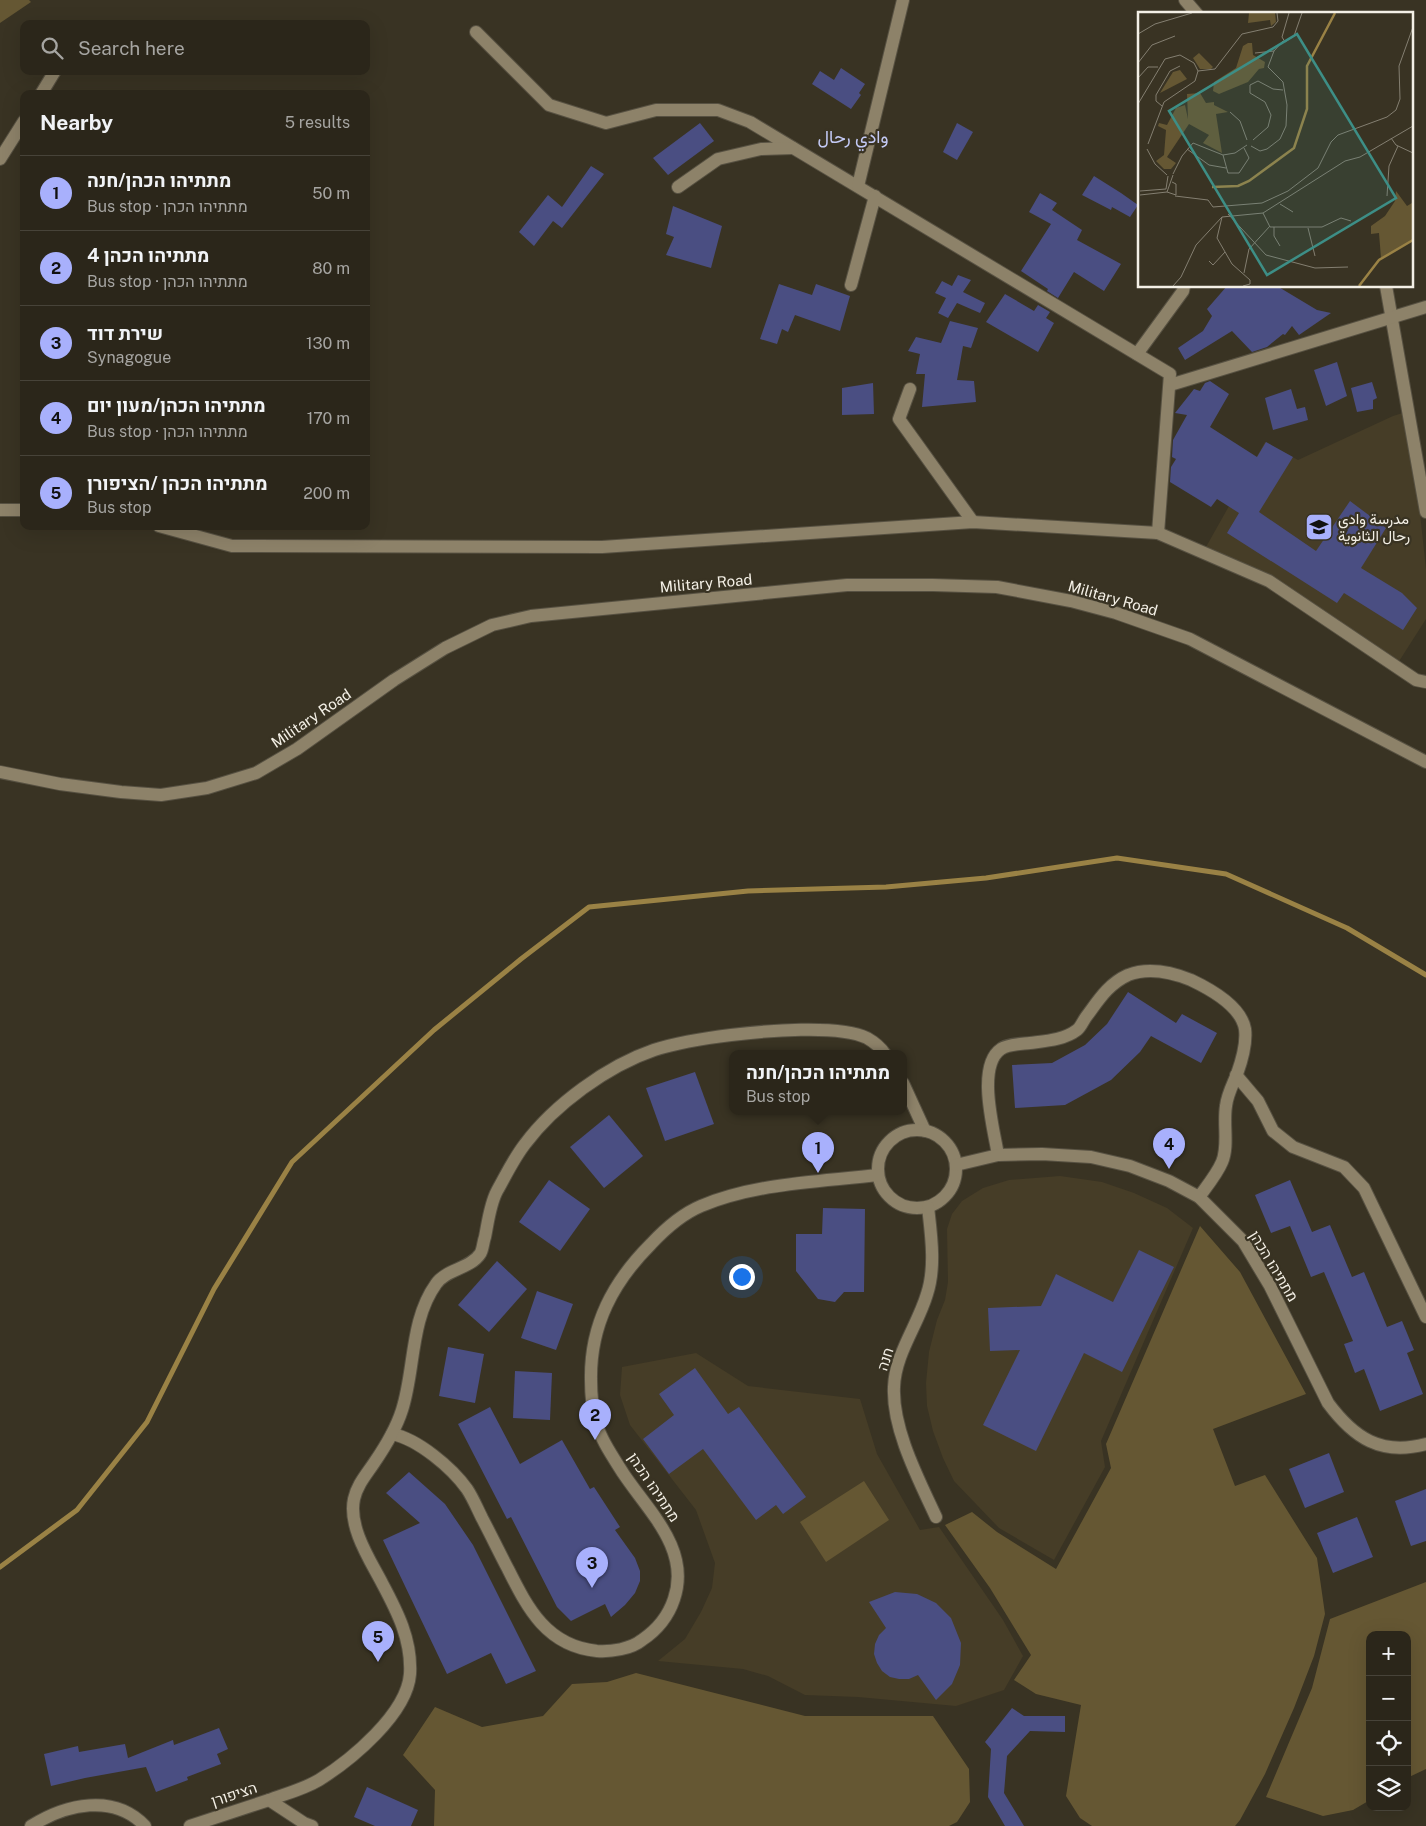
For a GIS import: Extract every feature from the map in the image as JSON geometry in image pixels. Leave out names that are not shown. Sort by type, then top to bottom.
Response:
[{"type":"street","points":[[858,186],[903,0]]},
{"type":"street","points":[[1185,0],[1195,12]]},
{"type":"street","points":[[476,32],[549,105],[606,124],[656,110],[718,110],[750,122],[1170,374],[1158,533]]},
{"type":"street","points":[[43,90],[53,75]]},
{"type":"street","points":[[0,159],[20,127]]},
{"type":"street","points":[[678,187],[718,159],[761,149],[794,148]]},
{"type":"street","points":[[851,285],[875,196]]},
{"type":"street","points":[[1137,354],[1184,288]]},
{"type":"street","points":[[1386,288],[1426,512]]},
{"type":"street","points":[[1170,385],[1426,308]]},
{"type":"street","points":[[910,389],[899,419],[974,522]]},
{"type":"street","points":[[0,510],[20,510]]},
{"type":"street","points":[[174,530],[232,546],[602,547],[974,522],[1158,533],[1269,581],[1416,680],[1426,682]]},
{"type":"street","name":"Military Road","points":[[0,772],[60,784],[121,792],[161,795],[207,788],[256,773],[297,749],[394,680],[445,648],[492,625],[548,614],[856,585],[997,587],[1071,601],[1116,612],[1190,639],[1426,762]]},
{"type":"street","points":[[998,1155],[988,1093],[988,1075],[991,1062],[1000,1049],[1062,1037],[1077,1029],[1110,986],[1129,975],[1145,971],[1164,971],[1207,988],[1229,1004],[1239,1015],[1245,1028],[1246,1042],[1226,1104],[1223,1162],[1199,1197]]},
{"type":"street","points":[[269,1800],[317,1781],[372,1740],[388,1721],[401,1700],[410,1677],[405,1633],[397,1610],[362,1544],[354,1520],[353,1502],[358,1485],[376,1462],[392,1434],[402,1409],[421,1316],[428,1296],[438,1280],[470,1264],[480,1253],[495,1195],[524,1144],[568,1100],[611,1071],[654,1051],[685,1043],[731,1035],[808,1030],[834,1030],[855,1034],[869,1039],[881,1050]]},
{"type":"street","points":[[1236,1075],[1258,1101],[1273,1131],[1293,1147],[1344,1167],[1364,1188],[1426,1317]]},
{"type":"street","points":[[907,1092],[925,1131]]},
{"type":"street","points":[[913,1130],[925,1131],[940,1138],[952,1152],[956,1165],[955,1178],[950,1190],[935,1204],[928,1207],[915,1208],[903,1206],[891,1199],[882,1188],[878,1175],[879,1158],[885,1146],[900,1134],[913,1130]]},
{"type":"street","name":"מתתיהו הכהן","points":[[956,1165],[998,1155],[1042,1154],[1091,1157],[1130,1166],[1169,1181],[1199,1197],[1243,1241],[1270,1286],[1328,1403],[1340,1419],[1355,1433],[1368,1441],[1382,1446],[1397,1449],[1413,1448],[1426,1444]]},
{"type":"street","name":"מתתיהו הכהן","points":[[392,1434],[403,1436],[418,1445],[454,1474],[469,1491],[520,1593],[533,1615],[548,1630],[565,1642],[582,1649],[601,1651],[636,1644],[653,1632],[662,1621],[674,1599],[679,1574],[675,1556],[667,1536],[607,1447],[596,1422],[592,1398],[593,1343],[601,1316],[632,1262],[676,1220],[698,1207],[726,1196],[756,1189],[878,1175]]},
{"type":"street","name":"חנה","points":[[928,1207],[932,1249],[928,1293],[898,1365],[894,1387],[902,1438],[936,1517]]},
{"type":"street","name":"הציפורן","points":[[190,1826],[269,1800],[304,1823],[312,1826]]},
{"type":"street","points":[[31,1826],[54,1813],[73,1807],[91,1805],[110,1806],[125,1810],[145,1826]]},
{"type":"shaded area","points":[[0,0],[29,0],[31,2],[0,23]]},
{"type":"shaded area","name":"مدرسة وادي رحال الثانوية","points":[[1409,411],[1426,569],[1426,619],[1396,666],[1206,547],[1265,442],[1298,460],[1393,416]]},
{"type":"shaded area","points":[[1060,1176],[1102,1182],[1134,1193],[1167,1208],[1193,1228],[1101,1441],[1105,1467],[1054,1560],[999,1528],[954,1481],[933,1431],[927,1406],[926,1383],[929,1352],[937,1320],[945,1300],[948,1282],[947,1229],[952,1214],[962,1201],[983,1188],[1009,1180]]},
{"type":"shaded area","points":[[1200,1226],[1240,1272],[1306,1394],[1213,1429],[1235,1486],[1265,1475],[1317,1558],[1325,1614],[1314,1656],[1294,1708],[1265,1774],[1235,1826],[1092,1826],[1080,1818],[1066,1796],[1081,1705],[1036,1694],[1014,1680],[1031,1655],[990,1588],[945,1525],[972,1512],[997,1532],[1056,1569],[1111,1468],[1106,1444]]},
{"type":"shaded area","points":[[696,1353],[748,1386],[860,1399],[877,1454],[920,1530],[939,1527],[1003,1620],[1023,1656],[1004,1690],[956,1706],[858,1697],[805,1695],[768,1676],[743,1669],[658,1661],[685,1639],[701,1612],[712,1588],[715,1563],[696,1510],[630,1425],[620,1395],[622,1367]]},
{"type":"shaded area","points":[[864,1481],[889,1520],[826,1562],[800,1522]]},
{"type":"shaded area","points":[[1426,1582],[1426,1769],[1411,1776],[1411,1631],[1366,1631],[1366,1802],[1353,1810],[1323,1816],[1266,1797],[1312,1688],[1330,1619]]},
{"type":"shaded area","points":[[636,1673],[805,1716],[933,1716],[969,1769],[970,1802],[957,1822],[949,1826],[434,1826],[435,1790],[403,1755],[435,1707],[482,1727],[543,1716],[572,1684],[607,1682]]},
{"type":"building","points":[[841,68],[865,84],[859,93],[861,95],[851,109],[812,84],[820,71],[834,80]]},
{"type":"building","points":[[700,123],[714,141],[668,175],[653,158]]},
{"type":"building","points":[[957,123],[973,132],[957,160],[943,152]]},
{"type":"building","points":[[591,166],[604,174],[562,228],[553,221],[534,246],[519,232],[548,195],[562,207]]},
{"type":"building","points":[[1094,176],[1138,205],[1130,217],[1112,207],[1111,210],[1082,195]]},
{"type":"building","points":[[1040,193],[1057,203],[1052,210],[1082,230],[1077,240],[1121,264],[1104,291],[1074,272],[1058,298],[1021,271],[1051,224],[1029,212]]},
{"type":"building","points":[[673,206],[722,226],[711,268],[666,255],[674,237],[666,234]]},
{"type":"building","points":[[958,275],[971,280],[963,292],[985,303],[980,313],[957,303],[948,318],[938,313],[946,298],[935,293],[942,281],[952,286]]},
{"type":"building","points":[[779,284],[812,295],[816,284],[850,296],[840,331],[795,315],[788,332],[782,329],[777,344],[760,339]]},
{"type":"building","points":[[1225,288],[1280,288],[1317,310],[1331,313],[1299,335],[1292,326],[1285,335],[1283,334],[1267,347],[1252,352],[1232,331],[1185,360],[1178,348],[1203,331],[1212,316],[1207,309]]},
{"type":"building","points":[[1005,294],[1034,311],[1038,305],[1050,312],[1046,318],[1054,323],[1038,352],[986,322]]},
{"type":"building","points":[[950,321],[978,328],[971,348],[963,346],[957,380],[974,381],[976,402],[922,407],[925,374],[916,374],[920,354],[908,351],[916,337],[941,343]]},
{"type":"building","points":[[1337,362],[1347,396],[1326,406],[1314,370]]},
{"type":"building","points":[[1210,381],[1229,394],[1210,427],[1257,457],[1266,442],[1293,457],[1259,512],[1316,551],[1350,501],[1386,528],[1361,568],[1402,593],[1417,608],[1403,630],[1344,593],[1337,603],[1227,533],[1239,513],[1217,499],[1211,507],[1170,482],[1171,467],[1176,459],[1172,457],[1173,440],[1187,415],[1175,413],[1194,389],[1200,391],[1205,383]]},
{"type":"building","points":[[1372,382],[1377,398],[1373,400],[1373,409],[1357,412],[1351,388]]},
{"type":"building","points":[[873,383],[874,414],[842,415],[842,388]]},
{"type":"building","points":[[1291,389],[1297,409],[1305,407],[1308,420],[1273,430],[1265,398]]},
{"type":"building","points":[[1128,992],[1176,1023],[1182,1014],[1217,1033],[1201,1063],[1151,1036],[1140,1052],[1111,1080],[1065,1105],[1015,1108],[1012,1065],[1052,1063],[1085,1045],[1107,1024]]},
{"type":"building","points":[[695,1072],[714,1124],[665,1141],[646,1088]]},
{"type":"building","points":[[609,1115],[643,1156],[604,1188],[570,1147]]},
{"type":"building","points":[[549,1180],[590,1209],[560,1251],[519,1222]]},
{"type":"building","points":[[1290,1180],[1312,1232],[1330,1225],[1352,1277],[1364,1272],[1387,1327],[1402,1321],[1414,1350],[1407,1353],[1423,1394],[1380,1411],[1364,1369],[1355,1373],[1344,1344],[1353,1341],[1324,1272],[1311,1277],[1290,1226],[1271,1233],[1255,1195]]},
{"type":"building","points":[[823,1208],[865,1209],[864,1292],[844,1292],[835,1302],[818,1299],[796,1271],[796,1234],[822,1234]]},
{"type":"building","points":[[1139,1250],[1174,1267],[1122,1372],[1084,1353],[1036,1451],[983,1425],[1020,1350],[990,1351],[988,1308],[1041,1306],[1056,1274],[1113,1302]]},
{"type":"building","points":[[497,1261],[527,1289],[489,1332],[458,1305]]},
{"type":"building","points":[[537,1291],[573,1304],[556,1350],[521,1338]]},
{"type":"building","points":[[448,1347],[484,1354],[475,1403],[439,1396]]},
{"type":"building","points":[[695,1368],[728,1414],[739,1407],[806,1497],[783,1514],[776,1505],[756,1520],[703,1449],[669,1474],[643,1439],[674,1415],[659,1394]]},
{"type":"building","points":[[515,1371],[552,1373],[550,1420],[513,1418]]},
{"type":"building","points":[[490,1407],[520,1464],[562,1440],[590,1489],[594,1487],[620,1527],[615,1530],[635,1558],[640,1571],[640,1581],[635,1593],[611,1617],[605,1604],[571,1621],[557,1607],[511,1517],[507,1519],[458,1424]]},
{"type":"building","points":[[1329,1453],[1344,1492],[1305,1508],[1289,1469]]},
{"type":"building","points":[[409,1472],[445,1504],[473,1545],[536,1671],[506,1684],[491,1653],[447,1674],[383,1540],[420,1523],[386,1493]]},
{"type":"building","points":[[1426,1489],[1426,1541],[1411,1546],[1395,1501]]},
{"type":"building","points":[[1357,1517],[1373,1557],[1333,1573],[1317,1533]]},
{"type":"building","points":[[895,1592],[917,1594],[936,1603],[951,1618],[961,1643],[960,1665],[952,1684],[936,1700],[918,1675],[909,1679],[890,1677],[882,1671],[877,1663],[874,1654],[875,1644],[879,1635],[886,1628],[869,1602]]},
{"type":"building","points":[[1012,1708],[1024,1716],[1065,1716],[1065,1732],[1030,1731],[1007,1756],[1004,1793],[1024,1826],[1005,1826],[988,1797],[991,1749],[985,1742]]},
{"type":"building","points":[[219,1728],[228,1749],[217,1754],[221,1764],[187,1777],[188,1780],[156,1792],[146,1767],[51,1786],[44,1754],[78,1746],[79,1752],[125,1744],[128,1758],[173,1740],[174,1745]]},
{"type":"building","points":[[367,1787],[418,1810],[411,1826],[375,1826],[354,1817]]},
{"type":"waterway","points":[[0,1567],[77,1510],[147,1422],[214,1289],[292,1162],[434,1030],[521,959],[589,907],[748,891],[886,887],[986,878],[1117,858],[1226,874],[1347,928],[1426,975]]},
{"type":"place","name":"مدرسة وادي رحال الثانوية","points":[[1319,527]]},
{"type":"place","name":"מתתיהו הכהן/מעון יום","points":[[1169,1169]]},
{"type":"place","name":"מתתיהו הכהן/חנה","points":[[818,1173]]},
{"type":"place","name":"מתתיהו הכהן 4","points":[[595,1440]]},
{"type":"place","name":"שירת דוד","points":[[592,1588]]},
{"type":"place","name":"מתתיהו הכהן /הציפורן","points":[[378,1662]]},
{"type":"district","name":"وادي رحال","points":[[853,136]]}]
